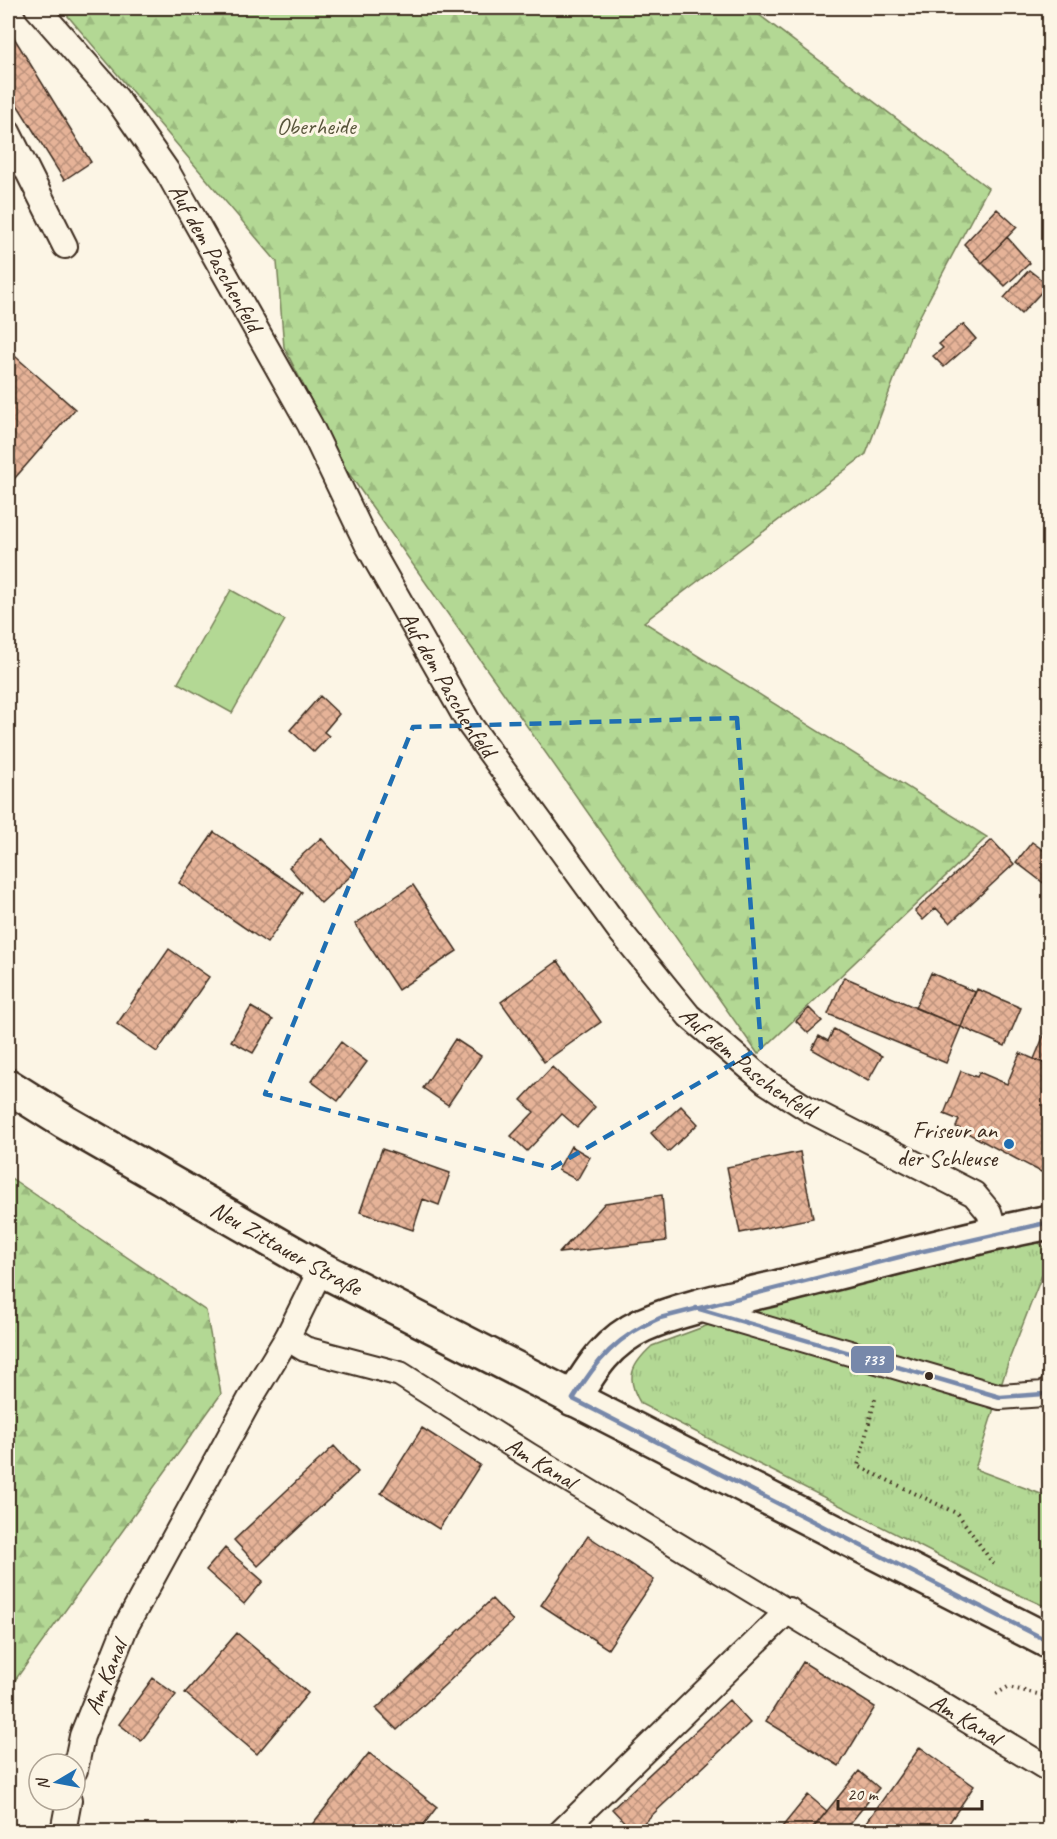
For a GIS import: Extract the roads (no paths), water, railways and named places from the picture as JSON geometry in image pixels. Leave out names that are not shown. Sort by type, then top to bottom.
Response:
[{"type":"main road","name":"Neu Zittauer Straße","points":[[8,1086],[65,1122],[321,1269],[1050,1642]]},
{"type":"main road","points":[[573,1399],[596,1360],[617,1341],[643,1325],[696,1308],[995,1232],[1050,1222]]},
{"type":"lane","name":"Auf dem Paschenfeld","points":[[37,8],[117,99],[167,171],[310,425],[367,544],[470,725],[620,931],[689,1016],[766,1082],[808,1109],[974,1194],[989,1212],[995,1232]]},
{"type":"lane","points":[[8,132],[65,246]]},
{"type":"lane","name":"Am Kanal","points":[[79,1752],[82,1736],[125,1628],[250,1399],[287,1338],[321,1269]]},
{"type":"lane","points":[[696,1308],[1000,1397],[1044,1394],[1050,1390]]},
{"type":"lane","name":"Am Kanal","points":[[287,1338],[305,1349],[400,1374],[528,1455],[789,1610],[1050,1770]]},
{"type":"lane","points":[[561,1832],[789,1610]]},
{"type":"lane","points":[[63,1832],[67,1812]]},
{"type":"place","name":"Friseur an der Schleuse","points":[[1009,1144]]},
{"type":"park label","name":"Oberheide","points":[[316,126]]}]
